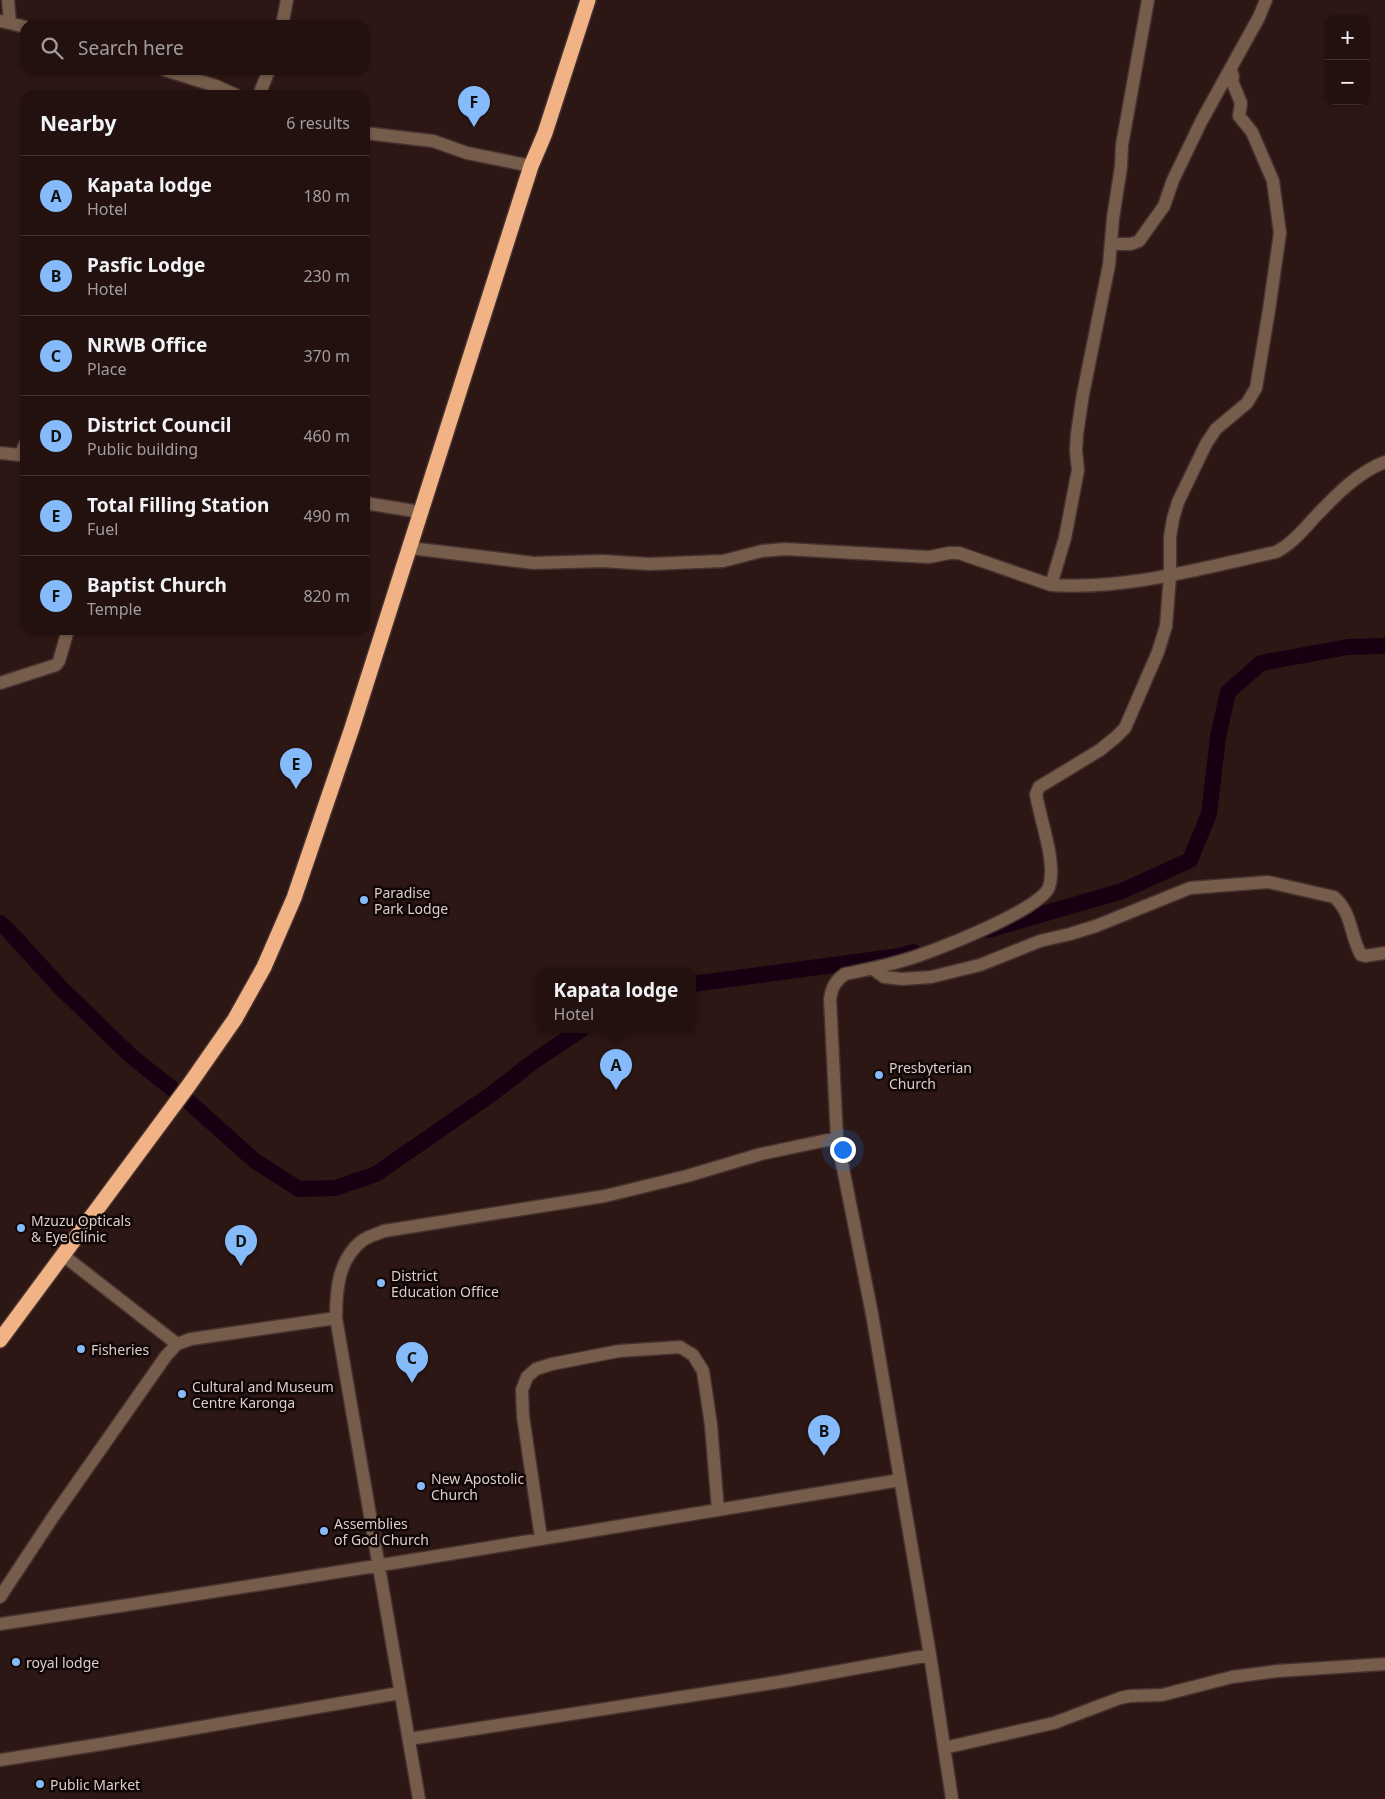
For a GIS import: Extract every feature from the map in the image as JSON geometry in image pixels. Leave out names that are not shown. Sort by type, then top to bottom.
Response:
[{"type":"highway","points":[[0,1340],[64,1256],[189,1084],[234,1019],[264,967],[294,898],[410,548],[531,166],[545,133],[588,0]]},
{"type":"street","points":[[8,0],[5,22],[20,26]]},
{"type":"street","points":[[283,20],[287,0]]},
{"type":"street","points":[[1052,585],[1065,538],[1078,470],[1076,451],[1083,394],[1098,317],[1106,288],[1125,128],[1148,0]]},
{"type":"street","points":[[1111,244],[1137,242],[1146,233],[1164,206],[1173,180],[1259,17],[1266,0]]},
{"type":"street","points":[[952,1799],[930,1655],[872,1314],[837,1138],[830,999],[832,989],[837,980],[846,974],[906,960],[945,946],[1000,922],[1037,900],[1046,892],[1049,886],[1050,864],[1036,794],[1039,787],[1100,750],[1124,728],[1164,637],[1170,576],[1171,528],[1178,502],[1190,474],[1216,429],[1247,403],[1256,388],[1280,233],[1273,182],[1252,132],[1239,116],[1241,103],[1232,81],[1233,76],[1230,69]]},
{"type":"street","points":[[181,75],[225,90]]},
{"type":"street","points":[[260,90],[267,75]]},
{"type":"street","points":[[370,134],[433,141],[467,153],[531,166]]},
{"type":"street","points":[[0,453],[20,452]]},
{"type":"street","points":[[410,548],[528,562],[602,561],[641,564],[723,561],[762,551],[784,549],[929,556],[959,553],[1052,585],[1075,587],[1106,585],[1170,576],[1276,552],[1288,546],[1320,512],[1360,475],[1385,462]]},
{"type":"street","points":[[370,504],[420,512]]},
{"type":"street","points":[[0,683],[56,665],[59,661],[67,635]]},
{"type":"street","points":[[873,969],[884,978],[931,977],[999,959],[1012,951],[1040,940],[1096,926],[1190,888],[1268,882],[1334,897],[1347,912],[1355,944],[1361,955],[1385,953]]},
{"type":"street","points":[[419,1799],[336,1318],[338,1286],[344,1262],[351,1250],[364,1239],[384,1231],[606,1196],[687,1176],[761,1154],[837,1138]]},
{"type":"street","points":[[64,1256],[177,1344]]},
{"type":"street","points":[[0,1597],[166,1356],[177,1344],[191,1339],[336,1318]]},
{"type":"street","points":[[540,1538],[523,1416],[522,1390],[527,1377],[536,1369],[552,1364],[619,1351],[680,1348],[693,1354],[703,1371],[712,1425],[718,1510]]},
{"type":"street","points":[[0,1624],[379,1566],[900,1480]]},
{"type":"street","points":[[409,1739],[770,1683],[930,1655]]},
{"type":"street","points":[[944,1748],[1054,1723],[1125,1696],[1162,1696],[1232,1678],[1278,1671],[1385,1664]]},
{"type":"street","points":[[0,1758],[102,1744],[400,1692]]},
{"type":"waterway","points":[[988,930],[1122,891],[1190,860],[1209,814],[1218,737],[1228,692],[1261,663],[1348,647],[1385,646]]},
{"type":"waterway","points":[[0,923],[61,988],[131,1056],[175,1091]]},
{"type":"waterway","points":[[696,983],[900,956],[914,952]]},
{"type":"waterway","points":[[189,1102],[255,1161],[299,1189],[335,1188],[376,1174],[576,1033]]},
{"type":"place","name":"Baptist Church","points":[[474,127]]},
{"type":"place","name":"Total Filling Station","points":[[296,789]]},
{"type":"place","name":"Paradise Park Lodge","points":[[364,900]]},
{"type":"place","name":"Presbyterian Church","points":[[879,1075]]},
{"type":"place","name":"Kapata lodge","points":[[616,1090]]},
{"type":"place","name":"Mzuzu Opticals & Eye Clinic","points":[[21,1228]]},
{"type":"place","name":"District Council","points":[[241,1266]]},
{"type":"place","name":"District Education Office","points":[[381,1283]]},
{"type":"place","name":"Fisheries","points":[[81,1349]]},
{"type":"place","name":"NRWB Office","points":[[412,1383]]},
{"type":"place","name":"Cultural and Museum Centre Karonga","points":[[182,1394]]},
{"type":"place","name":"Pasfic Lodge","points":[[824,1456]]},
{"type":"place","name":"New Apostolic Church","points":[[421,1486]]},
{"type":"place","name":"Assemblies of God Church","points":[[324,1531]]},
{"type":"place","name":"royal lodge","points":[[16,1662]]},
{"type":"place","name":"Public Market","points":[[40,1784]]}]
